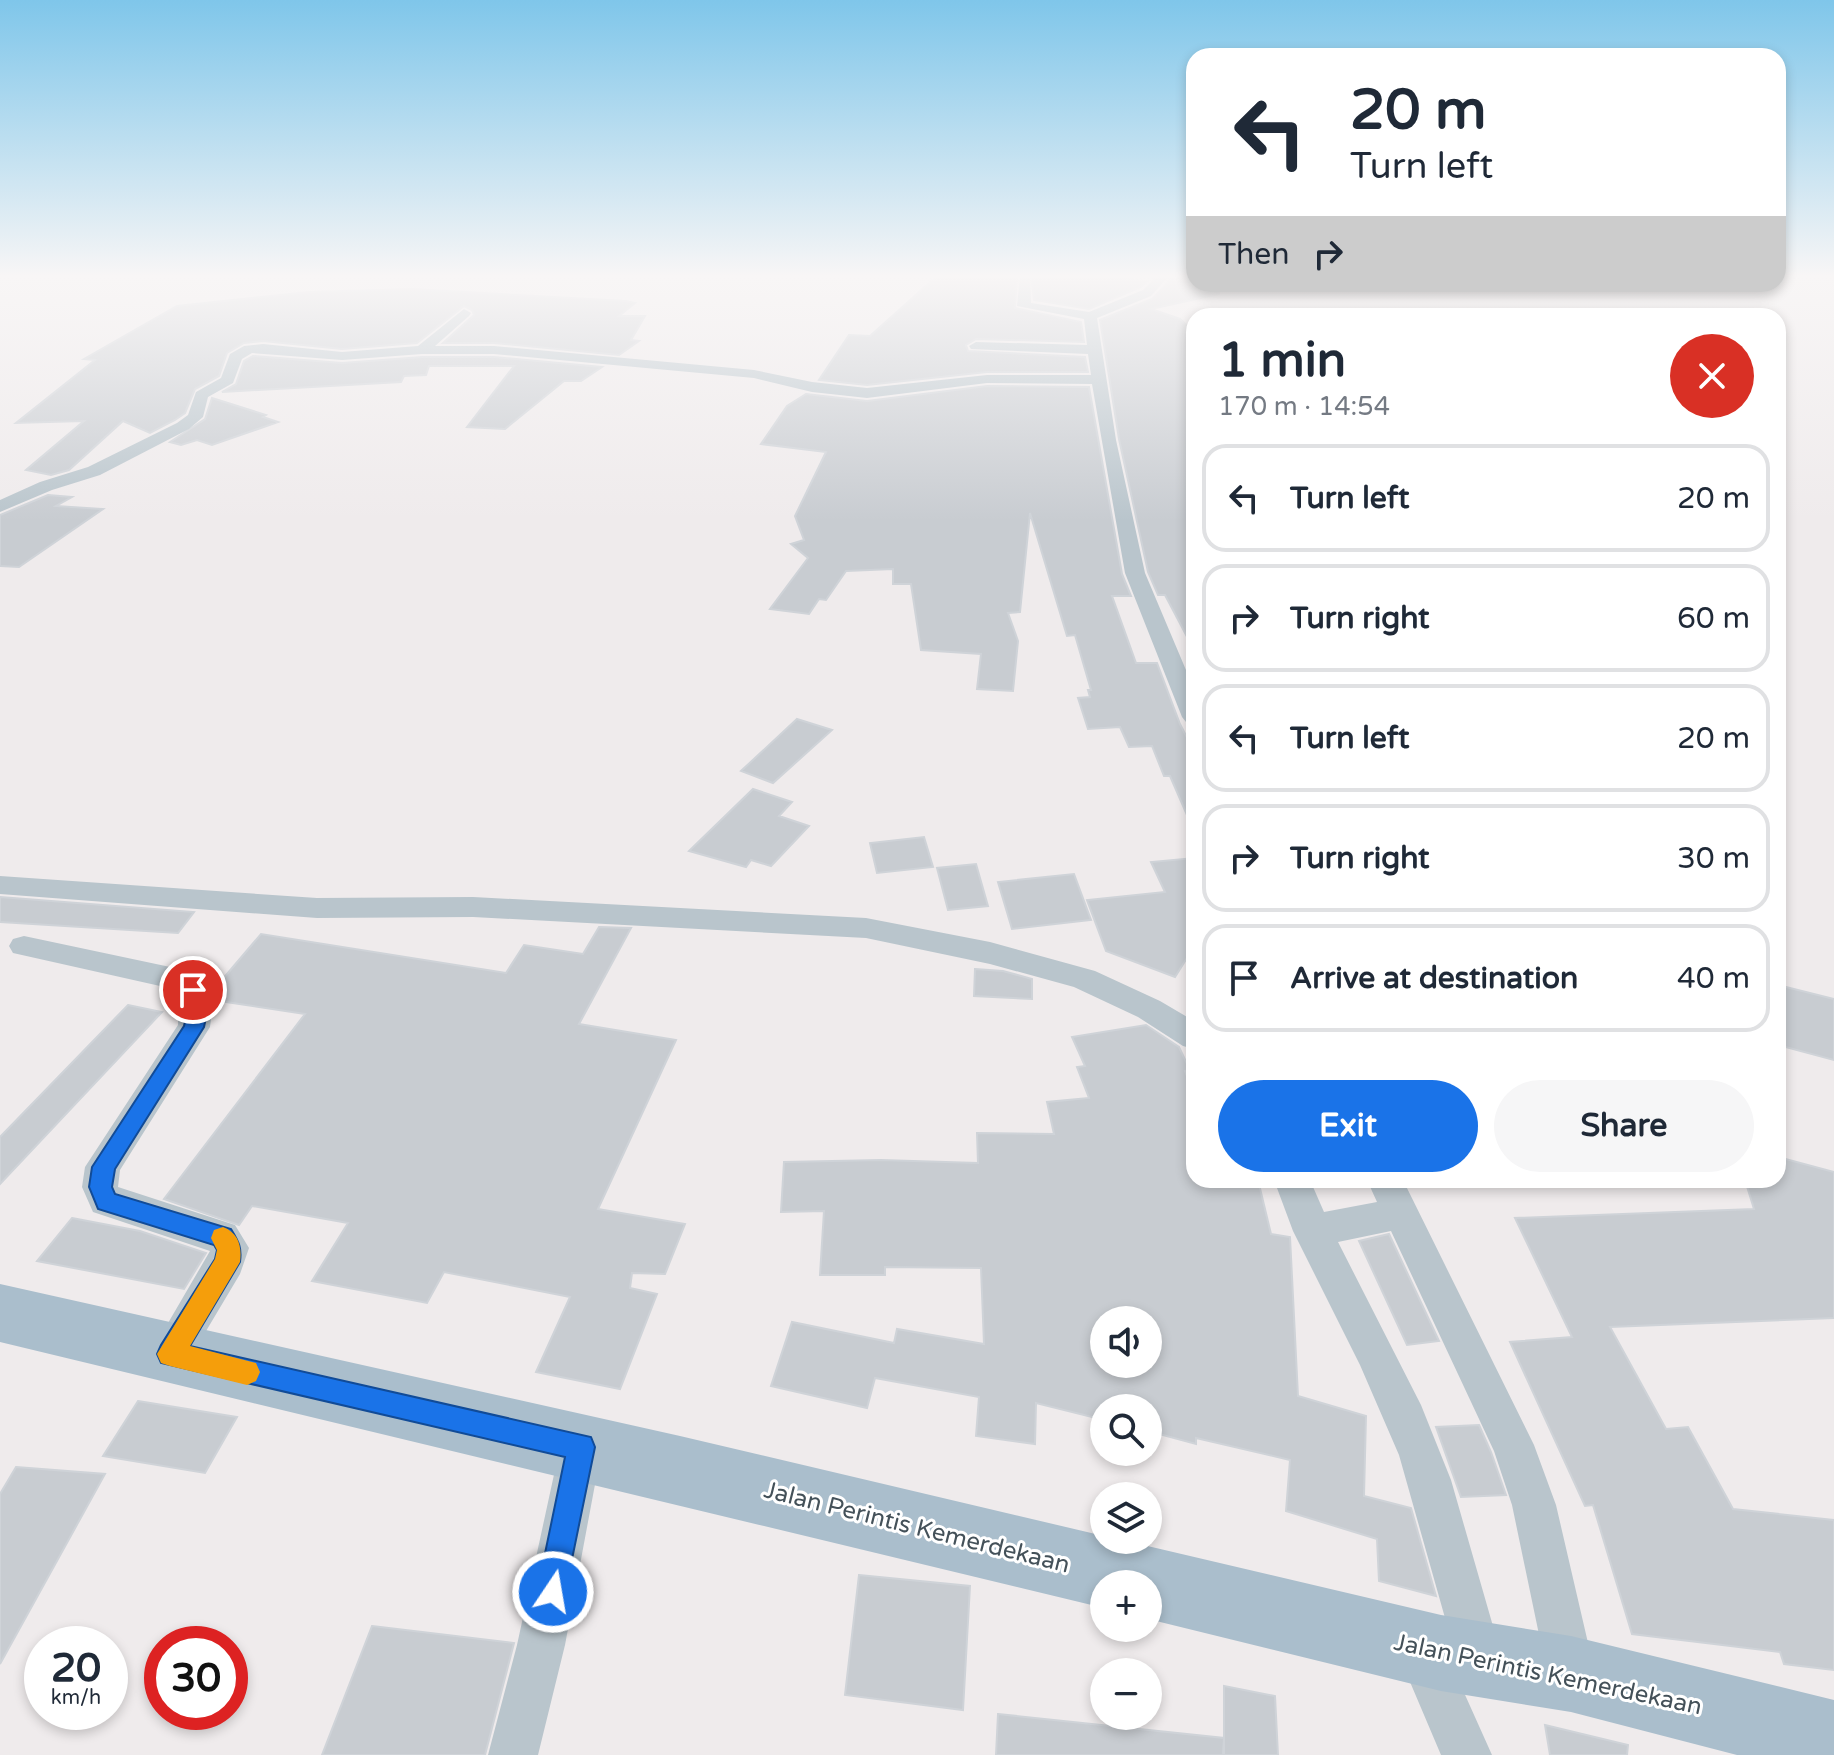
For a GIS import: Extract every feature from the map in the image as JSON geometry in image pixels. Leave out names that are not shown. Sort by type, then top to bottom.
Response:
[{"type":"main road","name":"Jalan Perintis Kemerdekaan","points":[[0,1313],[1449,1652],[1571,1674],[1834,1740]]},
{"type":"street","points":[[0,507],[46,486],[94,471],[183,426],[198,411],[198,397],[228,380],[235,358]]},
{"type":"street","points":[[581,358],[754,374],[812,387],[867,393],[987,379],[1099,380]]},
{"type":"street","points":[[1096,358],[1135,573],[1186,697]]},
{"type":"street","points":[[0,885],[317,908],[473,907],[866,928],[990,953],[1084,979],[1149,1009],[1186,1032]]},
{"type":"street","points":[[24,946],[178,979],[193,990],[198,1008],[194,1027],[103,1167],[100,1187],[106,1201],[222,1237],[230,1248],[227,1262],[170,1354]]},
{"type":"street","points":[[1295,1188],[1312,1231],[1384,1373],[1420,1453],[1438,1503],[1449,1652],[1467,1755]]},
{"type":"street","points":[[1312,1231],[1393,1196],[1513,1445],[1534,1505],[1571,1674]]},
{"type":"street","points":[[513,1755],[541,1645],[581,1447]]},
{"type":"building","points":[[225,358],[219,376],[195,389],[185,413],[175,420],[150,433],[123,421],[69,470],[51,475],[26,470],[84,421],[16,423],[95,360],[84,359]]},
{"type":"building","points":[[250,358],[277,358],[342,363],[410,358],[504,358],[602,367],[581,381],[564,381],[505,429],[467,427],[514,366],[429,366],[426,375],[404,376],[401,382],[222,392],[236,384],[244,361]]},
{"type":"building","points":[[834,358],[1085,358],[1088,372],[987,372],[867,385],[819,380]]},
{"type":"building","points":[[1106,358],[1186,358],[1186,635],[1165,595],[1158,595],[1148,572],[1119,439]]},
{"type":"building","points":[[987,386],[1089,387],[1122,574],[1131,596],[1112,596],[1136,663],[1157,663],[1186,736],[1186,813],[1170,776],[1164,776],[1152,746],[1129,747],[1120,727],[1088,729],[1078,698],[1090,697],[1088,690],[1091,690],[1075,635],[1067,636],[1030,513],[1020,612],[1008,613],[1018,641],[1013,691],[977,689],[981,654],[921,650],[911,584],[893,584],[893,569],[846,571],[826,600],[819,599],[809,614],[770,609],[808,558],[791,544],[804,540],[795,516],[826,452],[761,444],[787,406],[806,394],[867,401]]},
{"type":"building","points":[[212,398],[266,415],[263,417],[278,422],[212,445],[197,440],[181,445],[170,442],[205,419]]},
{"type":"building","points":[[48,495],[72,497],[56,506],[103,509],[19,567],[0,566],[0,515]]},
{"type":"building","points":[[797,719],[832,730],[773,783],[741,771]]},
{"type":"building","points":[[753,789],[792,802],[779,816],[809,826],[771,866],[751,860],[746,867],[689,851]]},
{"type":"building","points":[[924,837],[933,867],[877,873],[870,843]]},
{"type":"building","points":[[1186,859],[1186,960],[1175,977],[1106,951],[1087,900],[1165,892],[1151,862]]},
{"type":"building","points":[[976,864],[988,906],[948,910],[937,868]]},
{"type":"building","points":[[1074,874],[1091,920],[1012,929],[998,882]]},
{"type":"building","points":[[0,897],[194,912],[178,933],[0,922]]},
{"type":"building","points":[[599,927],[631,928],[579,1024],[676,1040],[598,1209],[685,1224],[665,1274],[632,1273],[630,1288],[657,1294],[620,1389],[536,1372],[570,1297],[444,1272],[427,1303],[312,1281],[348,1223],[252,1206],[239,1225],[164,1199],[305,1014],[213,1000],[210,994],[261,934],[506,973],[524,945],[583,954]]},
{"type":"building","points":[[975,969],[1003,971],[1032,979],[1032,999],[974,996]]},
{"type":"building","points":[[1786,987],[1834,999],[1834,1060],[1786,1047]]},
{"type":"building","points":[[128,1005],[162,1012],[0,1184],[0,1137]]},
{"type":"building","points":[[1146,1025],[1179,1047],[1186,1062],[1186,1188],[1260,1188],[1271,1234],[1290,1237],[1298,1396],[1366,1416],[1364,1496],[1411,1508],[1436,1596],[1379,1581],[1377,1539],[1286,1511],[1290,1460],[1196,1438],[1196,1444],[1162,1435],[1162,1394],[1090,1394],[1090,1416],[1036,1403],[1035,1444],[976,1436],[979,1397],[875,1378],[867,1408],[771,1386],[792,1322],[894,1343],[897,1329],[984,1344],[981,1268],[885,1267],[885,1275],[820,1275],[824,1211],[781,1212],[784,1162],[881,1160],[978,1163],[977,1133],[1054,1134],[1047,1102],[1089,1098],[1077,1067],[1085,1066],[1072,1037]]},
{"type":"building","points":[[1786,1159],[1834,1172],[1834,1318],[1610,1327],[1666,1429],[1688,1427],[1733,1509],[1834,1520],[1834,1670],[1784,1664],[1780,1652],[1632,1634],[1593,1505],[1585,1506],[1510,1342],[1572,1337],[1515,1218],[1754,1209],[1747,1188],[1786,1188]]},
{"type":"building","points":[[72,1218],[140,1231],[206,1253],[184,1289],[37,1261]]},
{"type":"building","points":[[1389,1234],[1439,1341],[1407,1345],[1359,1241]]},
{"type":"building","points":[[138,1401],[237,1417],[205,1473],[103,1456]]},
{"type":"building","points":[[1479,1425],[1506,1495],[1461,1497],[1436,1427]]},
{"type":"building","points":[[16,1467],[105,1474],[0,1664],[0,1494]]},
{"type":"building","points":[[859,1575],[970,1586],[963,1710],[845,1695]]},
{"type":"building","points":[[372,1626],[514,1643],[485,1755],[322,1755]]},
{"type":"building","points":[[1224,1686],[1275,1696],[1278,1755],[1224,1755]]},
{"type":"building","points":[[998,1714],[1090,1724],[1090,1730],[1149,1730],[1224,1738],[1223,1755],[996,1755]]},
{"type":"building","points":[[1545,1725],[1628,1745],[1627,1755],[1550,1755]]},
{"type":"slow traffic","points":[[223,1238],[230,1248],[227,1262],[170,1354],[247,1372]]},
{"type":"route","points":[[193,990],[198,1008],[194,1027],[103,1167],[100,1187],[106,1201],[222,1237],[230,1248],[227,1262],[170,1354],[581,1447],[553,1592]]}]
